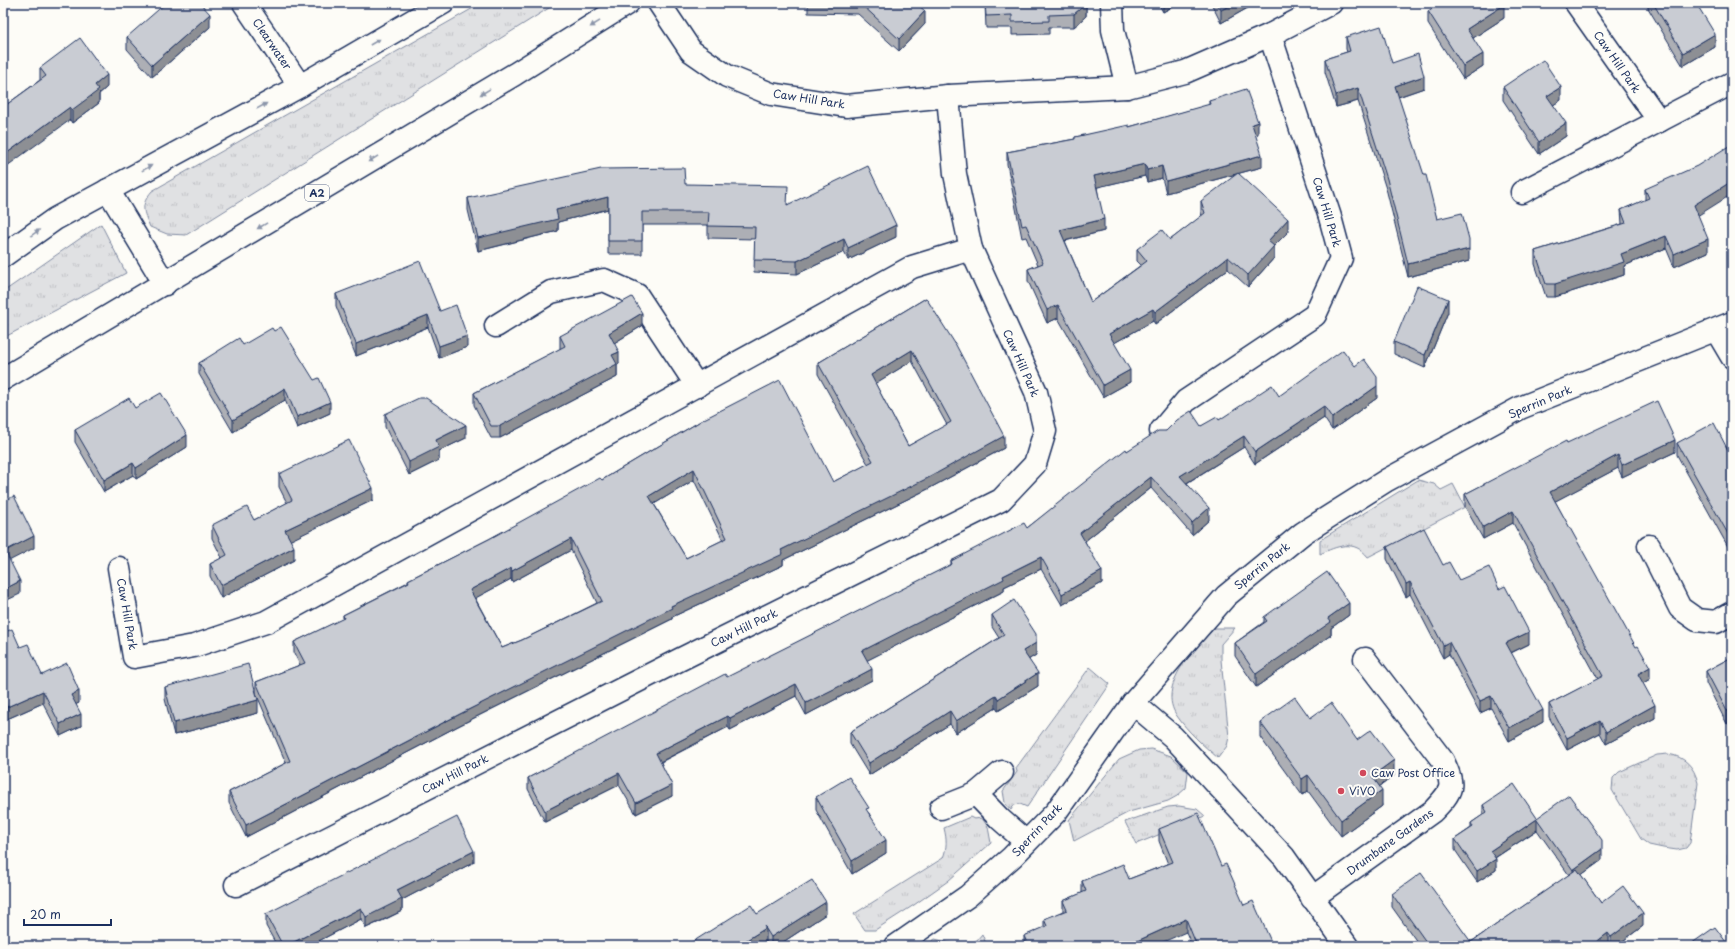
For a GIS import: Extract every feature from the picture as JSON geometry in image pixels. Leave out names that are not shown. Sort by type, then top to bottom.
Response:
[{"type":"main road","name":"Clearwater","points":[[244,3],[300,86]]},
{"type":"main road","points":[[3,256],[55,219],[300,86],[443,3]]},
{"type":"main road","name":"A2","points":[[3,379],[165,284],[515,74],[628,3]]},
{"type":"main road","name":"Caw Hill Park","points":[[658,3],[691,51],[727,76],[771,94],[846,106],[948,96],[1127,86],[1185,72],[1270,35],[1331,3]]},
{"type":"main road","points":[[1112,3],[1113,30],[1127,86]]},
{"type":"main road","name":"Caw Hill Park","points":[[1576,3],[1659,121]]},
{"type":"main road","name":"Caw Hill Park","points":[[1161,431],[1186,401],[1316,315],[1341,258],[1323,194],[1270,35]]},
{"type":"main road","points":[[1522,192],[1732,83]]},
{"type":"main road","name":"Caw Hill Park","points":[[236,885],[679,660],[1001,500],[1035,464],[1045,431],[1036,392],[971,249],[955,174],[948,96]]},
{"type":"main road","points":[[108,190],[165,284]]},
{"type":"main road","name":"Caw Hill Park","points":[[119,568],[134,656],[194,646],[266,622],[697,386],[912,266],[971,249]]},
{"type":"main road","points":[[496,326],[552,292],[604,280],[637,295],[697,386]]},
{"type":"main road","points":[[1724,327],[1732,357]]},
{"type":"main road","name":"Sperrin Park","points":[[896,946],[968,896],[1056,812],[1133,702],[1226,596],[1303,533],[1387,480],[1520,408],[1724,327]]},
{"type":"main road","points":[[1649,546],[1680,608],[1697,620],[1716,622],[1732,613]]},
{"type":"main road","name":"Drumbane Gardens","points":[[1312,898],[1433,811],[1448,795],[1451,778],[1443,761],[1365,659]]},
{"type":"main road","points":[[1133,702],[1179,742],[1284,857],[1347,946]]},
{"type":"main road","points":[[941,808],[976,794],[1002,772]]},
{"type":"main road","points":[[976,794],[1000,819],[1026,842]]},
{"type":"green space","points":[[482,3],[557,3],[186,235],[167,234],[150,227],[144,212],[144,204],[152,191]]},
{"type":"green space","points":[[101,224],[126,273],[3,338],[3,292]]},
{"type":"green space","points":[[1418,480],[1434,484],[1441,490],[1453,484],[1465,507],[1368,557],[1363,551],[1351,546],[1339,547],[1320,554],[1320,540]]},
{"type":"green space","points":[[1215,628],[1235,628],[1221,644],[1221,660],[1229,737],[1227,746],[1218,758],[1181,722],[1172,704],[1171,692],[1181,668],[1189,656]]},
{"type":"green space","points":[[1090,667],[1110,684],[1027,807],[1020,804],[1014,805],[1011,810],[1005,803],[1003,791],[1017,772],[1016,768]]},
{"type":"green space","points":[[1151,749],[1171,756],[1188,772],[1186,788],[1177,796],[1168,801],[1129,812],[1074,841],[1069,820],[1119,759],[1139,750]]},
{"type":"green space","points":[[1668,754],[1679,757],[1688,763],[1694,772],[1698,783],[1690,843],[1686,848],[1677,850],[1649,845],[1641,839],[1612,790],[1613,778],[1619,772],[1657,755]]},
{"type":"green space","points":[[1179,806],[1197,809],[1205,816],[1136,844],[1125,822],[1168,807]]},
{"type":"green space","points":[[970,817],[974,819],[982,818],[988,827],[991,843],[948,881],[914,905],[875,930],[865,930],[854,914],[943,858],[946,843],[944,828]]},
{"type":"green space","points":[[982,934],[987,946],[966,946],[977,940]]},
{"type":"green space","points":[[935,939],[962,946],[925,946]]},
{"type":"building","points":[[166,3],[200,3],[210,14],[152,65],[127,37]]},
{"type":"building","points":[[860,3],[916,3],[925,11],[899,39]]},
{"type":"building","points":[[985,3],[1086,4],[1074,14],[1049,15],[1049,21],[1012,22],[1012,15],[986,16]]},
{"type":"building","points":[[1217,3],[1235,3],[1221,10]]},
{"type":"building","points":[[1441,3],[1502,3],[1504,5],[1467,29],[1483,54],[1463,66],[1428,11]]},
{"type":"building","points":[[1653,3],[1696,3],[1715,34],[1683,53]]},
{"type":"building","points":[[1381,26],[1392,63],[1418,54],[1424,76],[1395,86],[1424,175],[1426,175],[1437,219],[1462,213],[1469,239],[1469,249],[1408,264],[1387,179],[1358,88],[1336,95],[1325,59],[1350,51],[1346,37]]},
{"type":"building","points":[[80,38],[107,75],[95,85],[99,90],[72,110],[70,107],[3,156],[3,101],[6,105],[46,76],[40,68]]},
{"type":"building","points":[[1543,60],[1561,87],[1547,96],[1566,123],[1539,142],[1503,87]]},
{"type":"building","points":[[1246,89],[1258,122],[1252,124],[1262,155],[1166,181],[1162,166],[1147,170],[1145,164],[1094,176],[1104,219],[1060,230],[1091,302],[1147,261],[1137,249],[1162,230],[1170,240],[1205,213],[1201,201],[1238,173],[1288,219],[1268,241],[1274,246],[1248,275],[1228,257],[1155,312],[1153,309],[1109,334],[1130,370],[1103,385],[1058,305],[1047,310],[1028,269],[1043,263],[1026,225],[1022,226],[1007,152],[1075,139],[1075,137],[1129,125],[1129,127],[1210,104],[1209,101]]},
{"type":"building","points":[[1732,144],[1732,181],[1694,205],[1708,239],[1674,254],[1666,236],[1621,254],[1624,262],[1555,284],[1546,284],[1535,251],[1626,223],[1621,210],[1649,198],[1645,189],[1697,166]]},
{"type":"building","points":[[868,166],[896,225],[848,248],[844,239],[797,261],[754,260],[755,227],[708,226],[709,212],[642,212],[642,241],[608,241],[608,197],[556,210],[558,219],[478,238],[468,198],[601,169],[684,168],[685,184],[788,186],[787,205]]},
{"type":"building","points":[[420,261],[440,311],[456,305],[467,336],[439,346],[428,315],[356,344],[336,294]]},
{"type":"building","points":[[1417,286],[1448,299],[1425,355],[1394,342]]},
{"type":"building","points":[[632,297],[642,313],[609,333],[619,352],[612,355],[617,364],[500,426],[491,426],[474,393],[565,346],[560,336]]},
{"type":"building","points":[[926,298],[956,345],[1004,436],[928,478],[781,550],[783,554],[671,606],[672,608],[460,714],[246,825],[229,792],[290,761],[256,682],[305,663],[294,642],[344,618],[343,615],[409,582],[408,580],[489,539],[600,478],[602,480],[704,419],[780,380],[833,482],[873,461],[818,363]],"holes":[[[912,350],[951,422],[908,446],[871,375]],[[694,469],[727,538],[686,558],[649,496]],[[571,539],[602,601],[522,640],[502,648],[470,590],[511,568],[512,571]]]},
{"type":"building","points":[[281,327],[314,380],[319,378],[330,402],[297,417],[285,388],[233,420],[199,363],[239,338],[243,345],[272,328],[274,331]]},
{"type":"building","points":[[1343,350],[1355,366],[1364,359],[1377,377],[1377,386],[1332,418],[1324,406],[1255,452],[1244,436],[1180,476],[1209,508],[1192,523],[1151,477],[1080,533],[1102,571],[1062,594],[1041,557],[1003,576],[1004,579],[862,651],[872,669],[838,687],[806,703],[796,684],[730,718],[728,716],[656,753],[672,785],[636,803],[619,773],[545,811],[528,778],[725,674],[727,677],[952,564],[951,561],[1024,523],[1027,528],[1126,449],[1127,451],[1158,431],[1166,431],[1177,420],[1191,411],[1201,426],[1217,417],[1219,420],[1272,385],[1279,396]]},
{"type":"building","points":[[161,393],[187,435],[136,468],[133,463],[104,480],[75,430],[129,398],[135,408]]},
{"type":"building","points":[[419,398],[426,398],[466,425],[436,440],[439,447],[409,462],[385,414]]},
{"type":"building","points":[[1657,401],[1675,440],[1622,465],[1618,455],[1550,492],[1636,647],[1638,646],[1650,667],[1638,674],[1655,705],[1606,732],[1600,721],[1567,738],[1549,704],[1603,676],[1513,511],[1483,527],[1465,494],[1566,441],[1567,443]]},
{"type":"building","points":[[1714,423],[1732,458],[1732,541],[1677,443]]},
{"type":"building","points":[[349,440],[373,488],[285,530],[294,547],[221,585],[210,564],[227,555],[212,525],[247,507],[254,520],[292,500],[279,474]]},
{"type":"building","points":[[14,496],[34,536],[5,551],[20,581],[3,590],[3,502]]},
{"type":"building","points":[[1424,528],[1443,565],[1449,562],[1459,580],[1489,567],[1499,589],[1505,586],[1529,632],[1506,643],[1543,710],[1509,728],[1491,696],[1480,701],[1449,642],[1443,645],[1410,582],[1406,584],[1387,547]]},
{"type":"building","points":[[1327,572],[1349,603],[1328,618],[1331,622],[1256,674],[1235,643],[1267,621],[1264,617]]},
{"type":"building","points":[[1014,600],[1036,634],[1036,643],[1023,651],[1038,673],[998,699],[996,696],[956,721],[950,711],[869,763],[850,732],[1004,635],[992,615]]},
{"type":"building","points":[[12,629],[20,647],[28,644],[42,675],[67,663],[79,691],[71,695],[81,714],[60,724],[43,691],[7,707],[3,697],[3,633]]},
{"type":"building","points":[[1732,657],[1732,709],[1727,711],[1706,671]]},
{"type":"building","points":[[248,664],[258,700],[174,723],[165,687]]},
{"type":"building","points":[[1295,697],[1310,718],[1331,703],[1357,740],[1371,730],[1394,760],[1372,776],[1382,790],[1341,820],[1308,775],[1302,779],[1260,722]]},
{"type":"building","points":[[849,777],[869,808],[866,809],[886,840],[852,861],[816,797]]},
{"type":"building","points":[[1514,784],[1537,818],[1569,795],[1602,840],[1602,849],[1573,870],[1537,819],[1490,851],[1496,859],[1477,871],[1455,839],[1473,827],[1471,823],[1487,812],[1483,805]]},
{"type":"building","points":[[1198,813],[1221,866],[1226,864],[1244,905],[1253,901],[1273,946],[1197,946],[1186,919],[1126,946],[1025,946],[1028,945],[1024,936],[1047,926],[1044,919],[1067,910],[1063,901],[1086,891],[1082,881],[1123,864],[1129,879],[1173,862],[1159,829]]},
{"type":"building","points":[[457,817],[474,851],[397,890],[402,899],[366,917],[361,908],[286,946],[283,946],[266,914]]},
{"type":"building","points":[[1732,852],[1732,860],[1728,854]]},
{"type":"building","points":[[1577,869],[1601,903],[1623,886],[1643,913],[1611,937],[1608,933],[1591,946],[1429,946],[1392,894],[1421,873],[1471,942]]},
{"type":"building","points":[[812,880],[826,902],[771,937],[765,928],[737,946],[686,946],[751,905],[757,914]]},
{"type":"building","points":[[1715,927],[1729,946],[1688,946]]},
{"type":"place","name":"Caw Post Office","points":[[1363,773]]},
{"type":"place","name":"ViVO","points":[[1341,791]]}]
